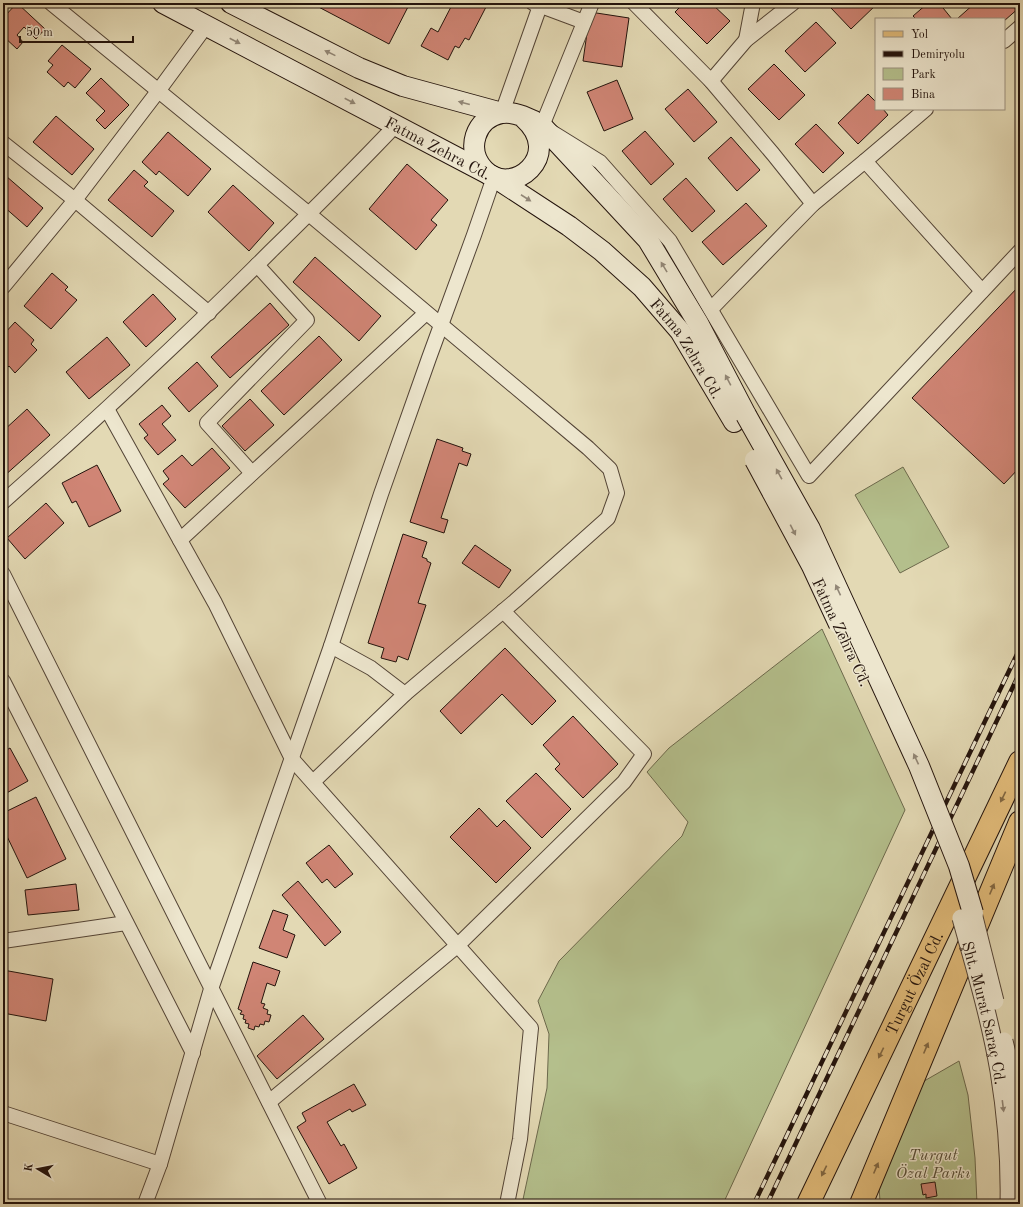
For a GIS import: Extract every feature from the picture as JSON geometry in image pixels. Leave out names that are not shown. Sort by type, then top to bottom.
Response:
[{"type":"main road","name":"Fatma Zehra Cd.","points":[[163,3],[494,177],[569,226],[602,251],[642,287],[680,330],[740,418]]},
{"type":"main road","points":[[231,3],[359,68],[404,86],[502,113],[517,115],[533,122],[532,125],[538,135],[538,156],[533,166],[525,174],[515,178],[504,179],[494,177],[485,171],[478,163],[474,153],[474,142],[477,132],[483,123],[502,113]]},
{"type":"main road","name":"Fatma Zehra Cd.","points":[[533,122],[648,240],[698,323],[775,495],[812,566],[915,788],[967,915]]},
{"type":"main road","name":"Turgut Özal Cd.","points":[[808,1204],[1020,762]]},
{"type":"main road","name":"Turgut Özal Cd.","points":[[861,1204],[1020,822]]},
{"type":"street","points":[[51,3],[309,214],[588,448],[610,469],[617,493],[608,518],[503,611],[405,694],[313,782]]},
{"type":"street","points":[[592,3],[584,22],[533,122],[600,162],[670,241],[809,476],[1020,251]]},
{"type":"street","points":[[634,3],[711,81],[814,204]]},
{"type":"street","points":[[746,40],[753,3]]},
{"type":"street","points":[[711,81],[746,40],[793,3]]},
{"type":"street","points":[[502,113],[538,4],[584,22]]},
{"type":"street","points":[[3,287],[75,200],[206,26]]},
{"type":"street","points":[[1005,40],[1020,27]]},
{"type":"street","points":[[711,309],[814,204],[925,110]]},
{"type":"street","points":[[3,502],[75,439],[208,313],[357,166],[396,125]]},
{"type":"street","points":[[3,143],[75,200],[208,313]]},
{"type":"street","points":[[865,161],[982,291]]},
{"type":"street","points":[[145,1204],[160,1164],[211,989],[331,646],[381,494],[494,177]]},
{"type":"street","points":[[252,473],[207,423],[307,320],[257,265]]},
{"type":"street","points":[[180,540],[426,312]]},
{"type":"street","points":[[107,409],[214,603],[292,759],[531,1028],[520,1139],[506,1204]]},
{"type":"street","points":[[3,574],[320,1204]]},
{"type":"street","points":[[269,1102],[457,946],[624,782],[644,754],[503,611]]},
{"type":"street","points":[[331,646],[371,668],[405,694]]},
{"type":"street","points":[[3,681],[193,1053]]},
{"type":"street","name":"Şht. Murat Saraç Cd.","points":[[967,915],[1012,1074],[1020,1147]]},
{"type":"street","name":"Şht. Murat Saraç Cd.","points":[[967,915],[999,1071],[1006,1133],[1009,1204]]},
{"type":"street","points":[[3,941],[126,923]]},
{"type":"street","points":[[3,1113],[160,1164]]},
{"type":"green space","points":[[903,467],[949,547],[900,573],[855,495]]},
{"type":"green space","points":[[822,629],[905,810],[723,1204],[522,1204],[547,1088],[549,1034],[538,1001],[559,961],[682,836],[688,822],[647,772],[669,748]]},
{"type":"green space","name":"Turgut Özal Parkı","points":[[959,1061],[968,1095],[975,1158],[977,1204],[893,1204],[880,1201],[879,1187],[919,1084]]},
{"type":"building","points":[[17,3],[45,29],[36,39],[24,27],[17,35],[23,42],[17,49],[3,36],[3,18]]},
{"type":"building","points":[[311,3],[410,3],[389,44]]},
{"type":"building","points":[[453,3],[478,3],[486,7],[469,40],[465,38],[459,48],[455,46],[448,60],[421,46],[431,28],[438,32]]},
{"type":"building","points":[[684,3],[711,3],[730,21],[707,44],[675,12]]},
{"type":"building","points":[[836,3],[878,3],[851,29],[831,8]]},
{"type":"building","points":[[928,3],[939,3],[951,18],[915,18],[913,16]]},
{"type":"building","points":[[975,3],[1019,3],[1020,7],[1005,20],[1005,18],[958,18]]},
{"type":"building","points":[[590,12],[629,18],[622,67],[583,61]]},
{"type":"building","points":[[816,22],[836,43],[805,72],[785,51]]},
{"type":"building","points":[[62,45],[91,69],[75,88],[68,82],[64,87],[47,72],[53,65],[48,61]]},
{"type":"building","points":[[774,64],[805,95],[779,120],[748,89]]},
{"type":"building","points":[[101,78],[129,105],[105,129],[96,120],[105,111],[86,93]]},
{"type":"building","points":[[617,80],[633,119],[604,131],[587,92]]},
{"type":"building","points":[[688,89],[717,122],[694,142],[665,109]]},
{"type":"building","points":[[868,94],[875,101],[875,110],[884,110],[888,115],[858,144],[838,123]]},
{"type":"building","points":[[56,116],[94,149],[72,175],[33,142]]},
{"type":"building","points":[[816,124],[844,153],[823,173],[795,144]]},
{"type":"building","points":[[645,131],[674,164],[651,185],[622,151]]},
{"type":"building","points":[[168,132],[211,169],[188,196],[159,171],[156,175],[142,162]]},
{"type":"building","points":[[731,137],[760,170],[737,191],[708,158]]},
{"type":"building","points":[[407,164],[448,200],[431,220],[437,225],[416,250],[369,209]]},
{"type":"building","points":[[134,170],[148,182],[144,186],[174,211],[152,237],[108,200]]},
{"type":"building","points":[[6,176],[43,208],[27,227],[3,206],[3,179]]},
{"type":"building","points":[[686,178],[715,211],[692,232],[663,199]]},
{"type":"building","points":[[233,185],[274,223],[249,251],[208,212]]},
{"type":"building","points":[[746,203],[767,226],[723,265],[702,242]]},
{"type":"building","points":[[315,257],[381,316],[359,341],[293,282]]},
{"type":"building","points":[[52,273],[68,287],[65,290],[77,300],[51,329],[24,306]]},
{"type":"building","points":[[1020,285],[1020,467],[1004,484],[912,398]]},
{"type":"building","points":[[153,294],[176,319],[146,347],[123,322]]},
{"type":"building","points":[[270,303],[289,325],[230,378],[211,357]]},
{"type":"building","points":[[15,322],[34,340],[31,344],[37,350],[15,373],[9,366],[4,371],[3,369],[3,335]]},
{"type":"building","points":[[319,336],[342,360],[284,415],[261,391]]},
{"type":"building","points":[[107,337],[130,365],[89,399],[66,372]]},
{"type":"building","points":[[197,362],[218,386],[189,412],[168,388]]},
{"type":"building","points":[[250,399],[274,425],[245,451],[222,426]]},
{"type":"building","points":[[162,405],[171,416],[162,424],[176,440],[158,455],[144,438],[148,435],[139,424]]},
{"type":"building","points":[[27,409],[50,435],[3,477],[3,431]]},
{"type":"building","points":[[437,439],[463,448],[462,451],[471,454],[467,466],[459,463],[441,518],[448,520],[444,533],[410,522]]},
{"type":"building","points":[[212,448],[230,468],[185,508],[163,484],[169,479],[163,471],[182,455],[192,466]]},
{"type":"building","points":[[97,465],[121,511],[89,527],[76,501],[72,503],[62,483]]},
{"type":"building","points":[[46,503],[64,523],[25,559],[7,538]]},
{"type":"building","points":[[403,534],[427,542],[422,557],[431,563],[418,603],[426,605],[408,660],[398,656],[396,662],[381,658],[384,648],[368,643]]},
{"type":"building","points":[[475,545],[511,570],[499,588],[462,563]]},
{"type":"building","points":[[505,648],[556,701],[532,725],[502,694],[461,734],[440,711]]},
{"type":"building","points":[[573,716],[618,764],[583,798],[555,769],[560,764],[543,745]]},
{"type":"building","points":[[10,748],[28,781],[3,795],[3,752]]},
{"type":"building","points":[[536,773],[571,809],[542,838],[506,801]]},
{"type":"building","points":[[36,797],[66,859],[27,878],[3,828],[3,813]]},
{"type":"building","points":[[479,808],[497,827],[504,820],[531,848],[496,883],[450,837]]},
{"type":"building","points":[[329,845],[353,874],[335,888],[327,879],[322,883],[306,863]]},
{"type":"building","points":[[298,881],[341,932],[325,946],[282,895]]},
{"type":"building","points":[[76,884],[79,910],[28,915],[25,890]]},
{"type":"building","points":[[273,910],[288,915],[283,930],[295,935],[287,958],[259,948]]},
{"type":"building","points":[[253,962],[280,971],[275,986],[267,983],[261,1003],[265,1004],[263,1008],[268,1010],[267,1014],[271,1015],[269,1022],[265,1021],[264,1025],[260,1024],[259,1027],[255,1026],[254,1030],[248,1028],[249,1024],[245,1023],[246,1020],[243,1019],[244,1015],[240,1014],[242,1011],[238,1009]]},
{"type":"building","points":[[3,970],[53,979],[46,1021],[3,1013]]},
{"type":"building","points":[[303,1015],[324,1039],[277,1079],[257,1056]]},
{"type":"building","points":[[354,1084],[366,1105],[352,1112],[350,1109],[327,1122],[341,1146],[344,1144],[357,1168],[329,1184],[297,1127],[306,1121],[302,1113]]},
{"type":"building","points":[[935,1182],[937,1196],[926,1198],[926,1194],[923,1195],[921,1184]]},
{"type":"railway","points":[[754,1204],[1020,648]]},
{"type":"railway","points":[[767,1204],[1020,672]]}]
